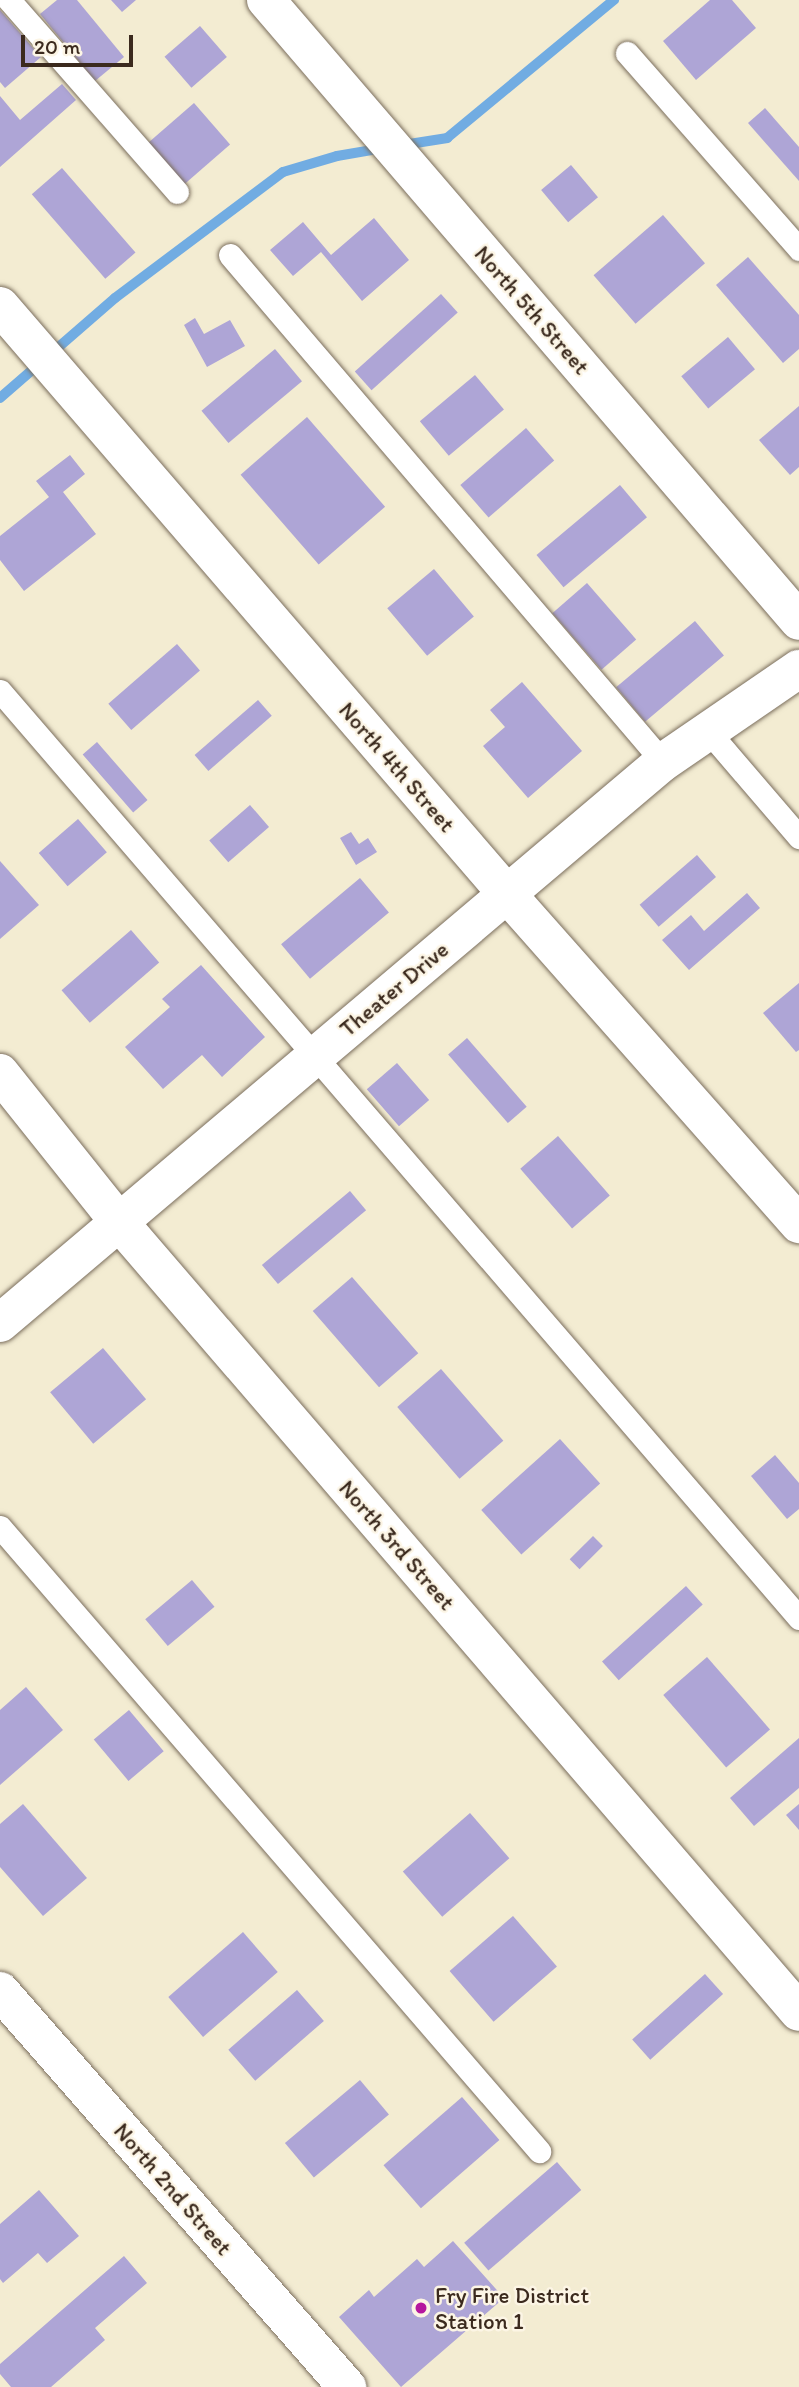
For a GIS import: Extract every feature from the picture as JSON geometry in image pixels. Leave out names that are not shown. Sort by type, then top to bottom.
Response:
[{"type":"street","name":"North 5th Street","points":[[266,0],[799,621]]},
{"type":"street","name":"North 4th Street","points":[[0,306],[507,894],[799,1224]]},
{"type":"street","name":"Theater Drive","points":[[0,1324],[663,762],[799,669]]},
{"type":"street","name":"North 3rd Street","points":[[0,1073],[119,1222],[799,2012]]},
{"type":"street","name":"North 2nd Street","points":[[0,1991],[347,2387]]},
{"type":"lane","points":[[9,0],[177,192]]},
{"type":"lane","points":[[627,53],[799,249]]},
{"type":"lane","points":[[230,256],[663,762]]},
{"type":"lane","points":[[0,691],[317,1055],[799,1618]]},
{"type":"lane","points":[[708,731],[799,837]]},
{"type":"lane","points":[[0,1527],[539,2151]]},
{"type":"building","points":[[57,0],[77,0],[124,57],[95,81],[40,14]]},
{"type":"building","points":[[111,0],[136,0],[122,12]]},
{"type":"building","points":[[710,0],[732,0],[756,28],[696,80],[663,41]]},
{"type":"building","points":[[0,10],[41,57],[5,88],[0,82]]},
{"type":"building","points":[[200,26],[227,57],[191,88],[165,57]]},
{"type":"building","points":[[62,84],[76,100],[0,167],[0,96],[20,120]]},
{"type":"building","points":[[194,103],[230,145],[184,185],[148,143]]},
{"type":"building","points":[[765,108],[799,147],[799,181],[748,123]]},
{"type":"building","points":[[571,165],[598,197],[568,222],[541,190]]},
{"type":"building","points":[[62,168],[135,253],[105,279],[32,194]]},
{"type":"building","points":[[663,215],[705,263],[636,324],[594,275]]},
{"type":"building","points":[[374,218],[409,260],[362,301],[321,252],[293,276],[270,250],[303,222],[331,255]]},
{"type":"building","points":[[748,257],[799,315],[799,349],[783,363],[716,285]]},
{"type":"building","points":[[441,294],[458,313],[372,390],[355,372]]},
{"type":"building","points":[[195,318],[204,334],[230,320],[245,346],[207,367],[184,325]]},
{"type":"building","points":[[728,337],[755,369],[708,408],[681,376]]},
{"type":"building","points":[[275,349],[302,381],[228,443],[201,411]]},
{"type":"building","points":[[475,375],[504,409],[449,456],[420,421]]},
{"type":"building","points":[[799,406],[799,467],[790,475],[759,440]]},
{"type":"building","points":[[307,417],[385,507],[319,565],[241,475]]},
{"type":"building","points":[[526,428],[554,460],[489,518],[460,485]]},
{"type":"building","points":[[70,455],[85,474],[63,492],[96,534],[24,591],[0,560],[0,536],[49,497],[36,481]]},
{"type":"building","points":[[620,485],[647,517],[563,587],[537,555]]},
{"type":"building","points":[[434,569],[474,616],[427,656],[387,608]]},
{"type":"building","points":[[587,583],[636,640],[601,670],[552,613]]},
{"type":"building","points":[[695,621],[724,655],[645,722],[616,687]]},
{"type":"building","points":[[177,644],[200,670],[131,730],[108,704]]},
{"type":"building","points":[[522,682],[582,751],[528,798],[483,746],[505,727],[490,710]]},
{"type":"building","points":[[258,700],[272,716],[208,771],[195,755]]},
{"type":"building","points":[[97,742],[148,800],[133,813],[83,754]]},
{"type":"building","points":[[250,805],[269,827],[228,862],[209,840]]},
{"type":"building","points":[[78,819],[107,852],[68,886],[39,853]]},
{"type":"building","points":[[351,832],[359,844],[368,838],[377,852],[356,865],[340,838]]},
{"type":"building","points":[[697,855],[716,877],[659,927],[640,905]]},
{"type":"building","points":[[0,861],[39,905],[0,939]]},
{"type":"building","points":[[360,878],[389,912],[310,979],[281,944]]},
{"type":"building","points":[[747,893],[760,908],[689,970],[662,940],[691,915],[704,931]]},
{"type":"building","points":[[131,930],[159,962],[90,1023],[62,990]]},
{"type":"building","points":[[201,965],[265,1037],[222,1077],[202,1055],[163,1089],[125,1047],[170,1007],[162,999]]},
{"type":"building","points":[[799,983],[799,1050],[796,1052],[763,1013]]},
{"type":"building","points":[[467,1038],[527,1107],[508,1123],[448,1054]]},
{"type":"building","points":[[397,1063],[429,1100],[399,1126],[367,1089]]},
{"type":"building","points":[[558,1136],[610,1196],[572,1228],[520,1169]]},
{"type":"building","points":[[350,1191],[366,1210],[278,1284],[262,1265]]},
{"type":"building","points":[[352,1277],[418,1353],[379,1387],[313,1311]]},
{"type":"building","points":[[103,1348],[146,1399],[93,1444],[50,1392]]},
{"type":"building","points":[[441,1369],[503,1441],[460,1479],[397,1407]]},
{"type":"building","points":[[560,1439],[600,1484],[521,1555],[481,1510]]},
{"type":"building","points":[[775,1455],[799,1483],[799,1509],[787,1519],[751,1476]]},
{"type":"building","points":[[593,1536],[603,1546],[580,1569],[570,1559]]},
{"type":"building","points":[[192,1580],[214,1607],[168,1646],[145,1619]]},
{"type":"building","points":[[686,1586],[703,1605],[619,1680],[602,1662]]},
{"type":"building","points":[[707,1657],[770,1729],[726,1768],[663,1695]]},
{"type":"building","points":[[26,1687],[63,1730],[0,1785],[0,1710]]},
{"type":"building","points":[[129,1710],[164,1751],[128,1781],[94,1740]]},
{"type":"building","points":[[799,1738],[799,1788],[754,1826],[730,1798]]},
{"type":"building","points":[[23,1804],[87,1878],[43,1916],[0,1867],[0,1824]]},
{"type":"building","points":[[799,1804],[799,1830],[786,1815]]},
{"type":"building","points":[[470,1813],[509,1858],[442,1917],[403,1871]]},
{"type":"building","points":[[513,1916],[557,1967],[494,2022],[450,1971]]},
{"type":"building","points":[[243,1932],[278,1972],[203,2037],[168,1997]]},
{"type":"building","points":[[705,1974],[723,1994],[650,2060],[632,2040]]},
{"type":"building","points":[[297,1990],[324,2021],[255,2081],[228,2050]]},
{"type":"building","points":[[360,2080],[389,2114],[314,2177],[285,2143]]},
{"type":"building","points":[[462,2097],[499,2140],[421,2208],[384,2165]]},
{"type":"building","points":[[557,2162],[581,2190],[488,2271],[464,2243]]},
{"type":"building","points":[[39,2190],[79,2236],[47,2263],[38,2253],[3,2283],[0,2279],[0,2224]]},
{"type":"building","name":"Fry Fire District Station 1","points":[[453,2241],[504,2298],[401,2387],[339,2317],[369,2290],[374,2297],[417,2259],[424,2267]]},
{"type":"building","points":[[124,2256],[147,2283],[95,2328],[105,2340],[51,2387],[11,2387],[0,2374],[0,2364]]},
{"type":"waterway","points":[[403,145],[447,138],[614,0]]},
{"type":"waterway","points":[[0,398],[115,298],[283,172],[337,156],[384,148]]},
{"type":"place","name":"Fry Fire District Station 1","points":[[421,2308]]}]
